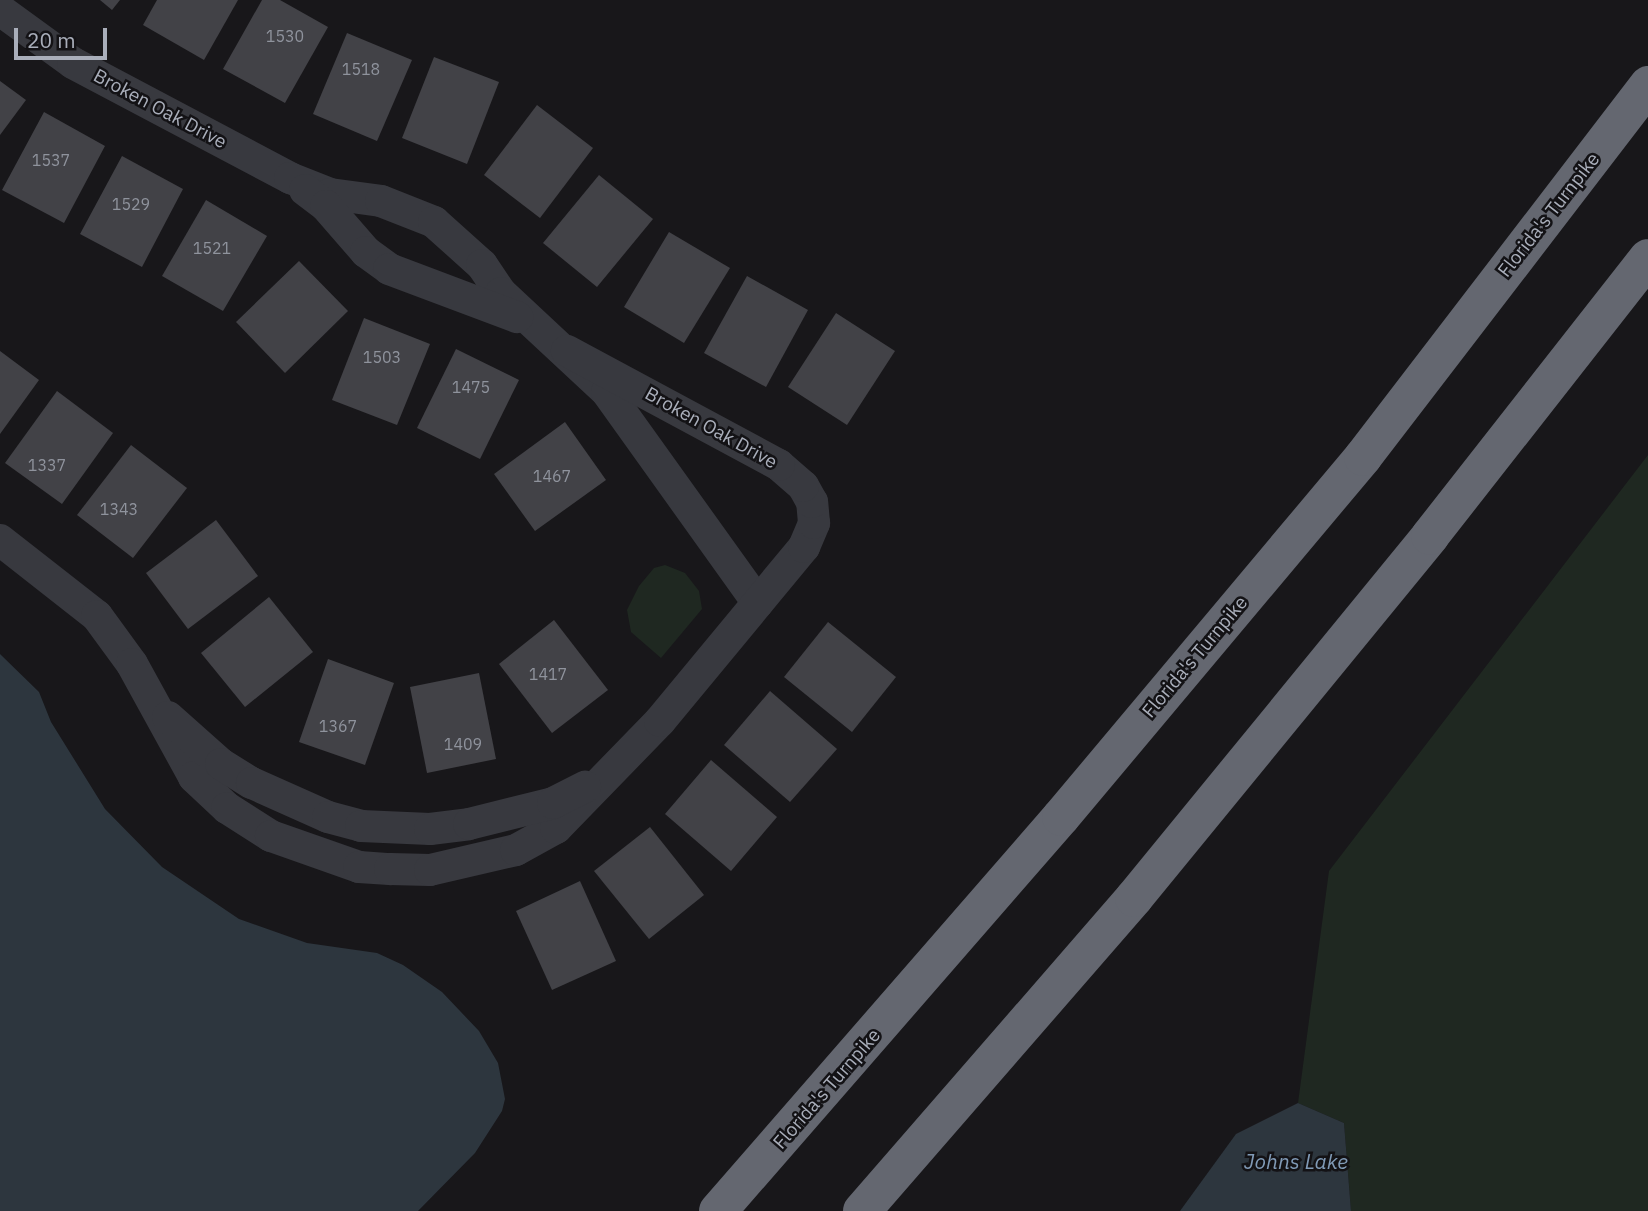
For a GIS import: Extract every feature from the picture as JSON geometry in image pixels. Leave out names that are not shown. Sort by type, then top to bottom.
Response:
[{"type":"highway","name":"Florida's Turnpike","points":[[718,1211],[1061,817],[1363,457],[1648,85]]},
{"type":"highway","points":[[862,1211],[1134,898],[1430,536],[1648,258]]},
{"type":"street","name":"Broken Oak Drive","points":[[0,10],[73,63],[290,178],[330,194],[381,201],[434,222],[482,265],[501,293],[534,326]]},
{"type":"street","name":"Broken Oak Drive","points":[[290,178],[326,206],[366,252],[389,269],[495,304],[534,326],[567,351],[607,392],[758,603]]},
{"type":"street","name":"Broken Oak Drive","points":[[0,540],[97,616],[117,640],[151,700],[221,764],[289,801],[361,826],[430,830],[469,824],[553,803],[611,774],[758,603],[809,535],[814,523],[812,502],[803,486],[779,465],[567,351]]},
{"type":"shaded area","points":[[1648,455],[1648,1211],[1351,1211],[1344,1123],[1298,1103],[1329,871]]},
{"type":"shaded area","points":[[665,565],[685,573],[699,591],[702,609],[661,658],[631,632],[627,610],[639,586],[654,568]]},
{"type":"water","points":[[0,654],[39,692],[51,722],[105,809],[162,867],[239,919],[307,943],[377,953],[403,965],[442,992],[479,1031],[498,1063],[505,1099],[502,1111],[475,1153],[418,1211],[0,1211]]},
{"type":"water","name":"Johns Lake","points":[[1298,1103],[1344,1123],[1351,1211],[1180,1211],[1236,1134]]},
{"type":"building","points":[[100,0],[120,0],[112,10]]},
{"type":"building","points":[[157,0],[238,0],[204,60],[143,25]]},
{"type":"building","points":[[262,0],[280,0],[328,27],[285,103],[223,69]]},
{"type":"building","points":[[347,33],[412,60],[377,141],[313,114]]},
{"type":"building","points":[[434,57],[499,82],[467,164],[402,138]]},
{"type":"building","points":[[0,81],[26,100],[0,135]]},
{"type":"building","points":[[537,105],[593,148],[540,218],[484,175]]},
{"type":"building","points":[[44,112],[105,146],[64,223],[2,190]]},
{"type":"building","points":[[122,156],[183,189],[142,267],[80,234]]},
{"type":"building","points":[[599,175],[653,219],[597,287],[543,243]]},
{"type":"building","points":[[206,200],[267,236],[223,311],[162,276]]},
{"type":"building","points":[[669,232],[730,268],[684,343],[624,307]]},
{"type":"building","points":[[299,261],[348,311],[285,373],[236,322]]},
{"type":"building","points":[[747,276],[808,310],[766,387],[704,353]]},
{"type":"building","points":[[836,313],[895,351],[847,425],[788,387]]},
{"type":"building","points":[[364,318],[430,344],[397,425],[332,400]]},
{"type":"building","points":[[456,349],[519,380],[480,459],[417,428]]},
{"type":"building","points":[[0,351],[39,380],[0,434]]},
{"type":"building","points":[[57,391],[113,433],[62,504],[5,463]]},
{"type":"building","points":[[565,422],[606,480],[535,531],[494,474]]},
{"type":"building","points":[[131,445],[187,488],[133,558],[77,515]]},
{"type":"building","points":[[216,520],[258,576],[188,629],[146,573]]},
{"type":"building","points":[[269,597],[313,652],[245,707],[201,653]]},
{"type":"building","points":[[554,620],[608,690],[552,733],[499,664]]},
{"type":"building","points":[[828,622],[896,677],[852,732],[784,677]]},
{"type":"building","points":[[328,659],[394,683],[365,765],[299,742]]},
{"type":"building","points":[[479,673],[496,759],[427,773],[410,687]]},
{"type":"building","points":[[770,691],[837,749],[790,802],[724,745]]},
{"type":"building","points":[[711,760],[777,817],[731,871],[665,814]]},
{"type":"building","points":[[650,827],[704,895],[649,939],[594,871]]},
{"type":"building","points":[[580,881],[616,961],[552,990],[516,911]]}]
